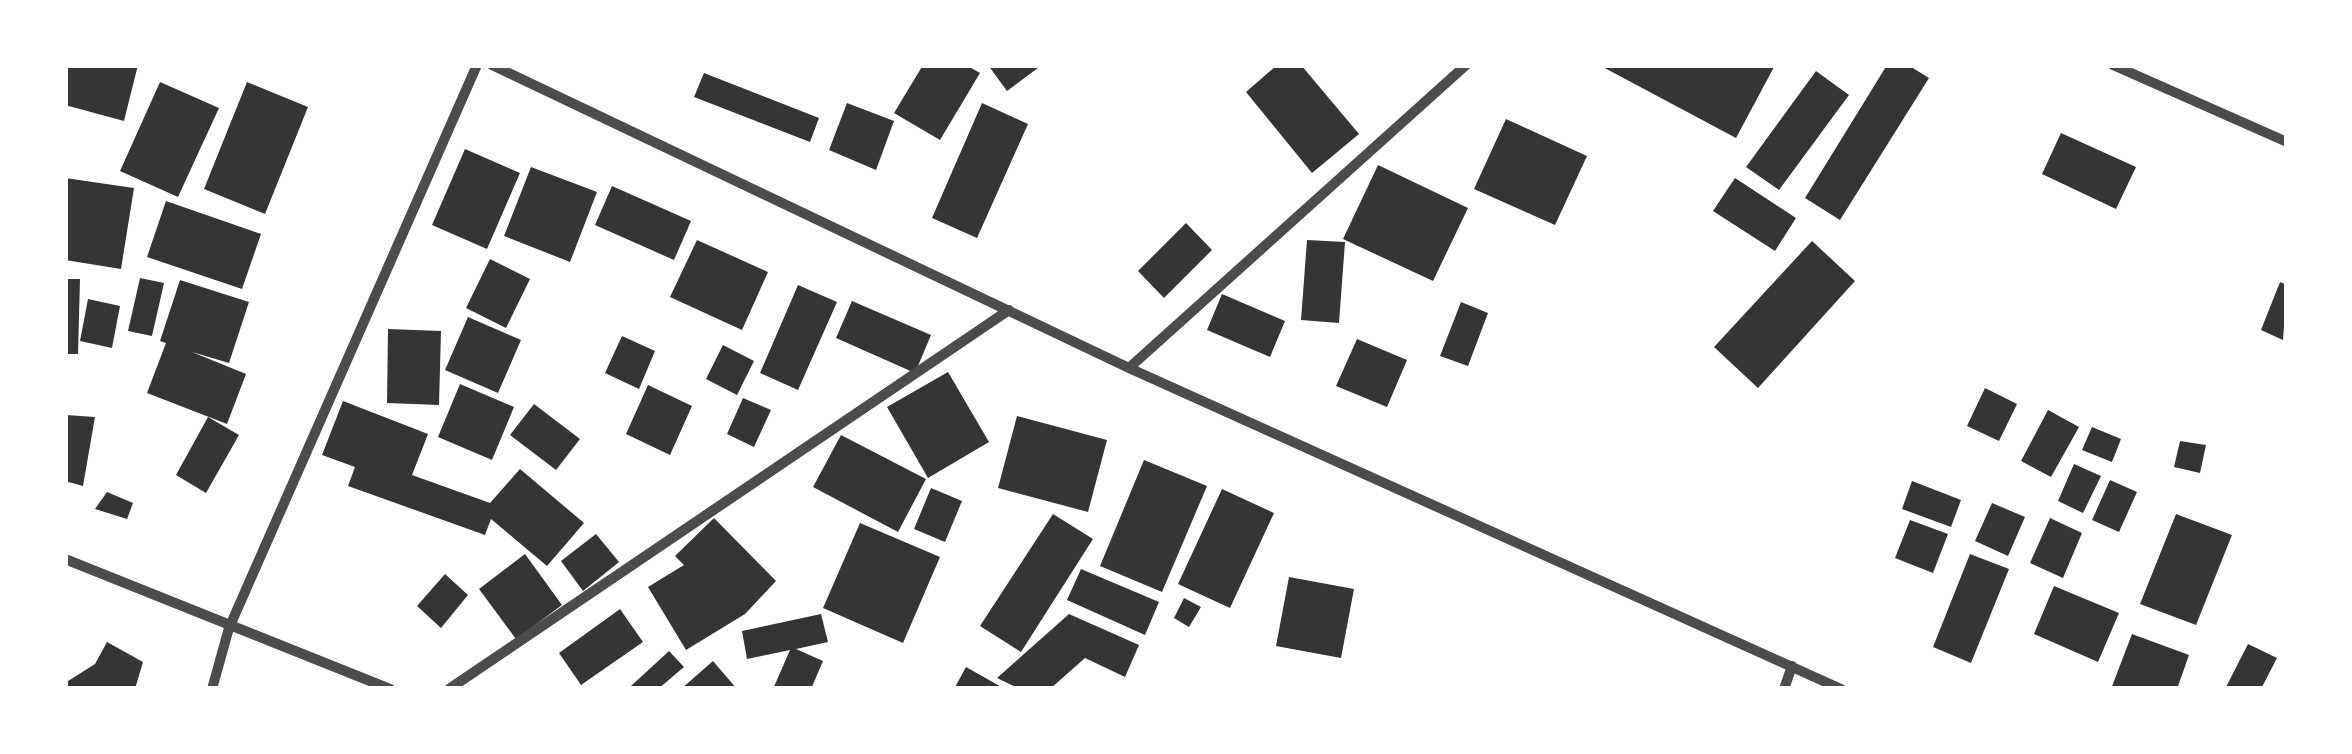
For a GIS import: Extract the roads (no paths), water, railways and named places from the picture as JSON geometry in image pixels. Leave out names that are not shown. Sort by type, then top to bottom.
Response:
[{"type":"street","points":[[212,689],[229,628],[477,65]]},
{"type":"street","points":[[492,65],[1129,368],[1841,689]]},
{"type":"street","points":[[1129,368],[1466,65]]},
{"type":"street","points":[[2113,65],[2287,142]]},
{"type":"street","points":[[449,689],[1008,310]]},
{"type":"street","points":[[65,559],[229,628],[390,689]]},
{"type":"street","points":[[1784,689],[1792,666]]}]
